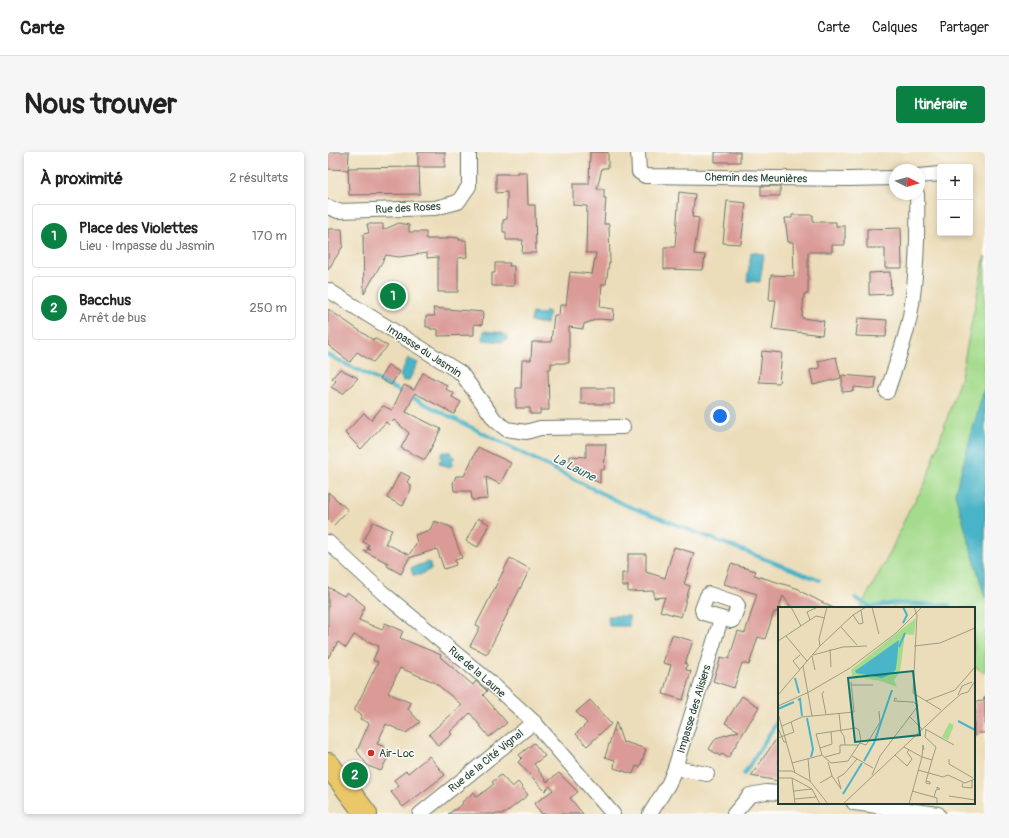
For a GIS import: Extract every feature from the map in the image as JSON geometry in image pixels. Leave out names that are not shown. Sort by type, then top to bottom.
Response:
[{"type":"main road","points":[[328,764],[366,814]]},
{"type":"street","name":"Rue des Roses","points":[[328,206],[338,210],[448,206],[458,202],[468,186],[469,152]]},
{"type":"street","name":"Chemin des Meunières","points":[[638,152],[639,172],[645,176],[849,179],[889,178]]},
{"type":"street","points":[[925,175],[937,174]]},
{"type":"street","points":[[887,392],[901,351],[910,316],[918,234],[917,200]]},
{"type":"street","name":"Impasse du Jasmin","points":[[328,290],[461,373],[495,420],[506,429],[526,432],[540,428],[622,427]]},
{"type":"street","name":"Rue de la Laune","points":[[328,542],[383,593],[490,682],[534,722],[614,814]]},
{"type":"street","name":"Impasse des Alisiers","points":[[707,774],[675,768],[721,619]]},
{"type":"street","name":"Rue de la Cité Vignal","points":[[420,814],[534,722]]},
{"type":"street","points":[[650,814],[669,783],[675,768]]},
{"type":"street","points":[[734,814],[750,795],[766,792],[778,793]]},
{"type":"street","points":[[862,804],[938,814]]},
{"type":"green space","points":[[985,256],[985,673],[975,667],[975,607],[861,607],[889,555],[906,516],[925,484],[961,376]]},
{"type":"water","points":[[751,252],[764,254],[760,282],[747,281]]},
{"type":"water","points":[[545,311],[549,312],[547,324],[531,322],[532,313],[544,314]]},
{"type":"water","points":[[484,331],[503,333],[503,335],[507,335],[507,340],[503,340],[502,342],[483,340]]},
{"type":"water","points":[[408,358],[418,363],[409,380],[403,381],[400,375]]},
{"type":"water","points":[[985,386],[985,598],[955,493]]},
{"type":"water","points":[[443,452],[451,452],[455,458],[451,460],[453,464],[450,467],[440,464],[439,461],[443,458],[440,456]]},
{"type":"water","points":[[427,562],[430,563],[431,569],[420,575],[413,575],[411,568]]},
{"type":"water","points":[[608,616],[629,616],[629,626],[609,626]]},
{"type":"building","points":[[328,152],[349,152],[348,170],[328,169]]},
{"type":"building","points":[[418,152],[445,152],[445,167],[419,167],[420,194],[349,195],[348,168],[418,167]]},
{"type":"building","points":[[590,152],[608,152],[608,168],[602,168],[597,189],[604,189],[604,198],[606,198],[604,224],[609,224],[610,263],[606,284],[602,284],[600,307],[614,309],[613,320],[598,319],[584,324],[583,329],[569,327],[569,363],[551,363],[551,369],[548,369],[549,410],[540,410],[540,414],[530,414],[530,408],[516,408],[516,388],[521,388],[522,360],[531,360],[532,342],[551,342],[554,315],[559,315],[560,305],[566,305],[570,272],[592,274],[596,253],[586,253],[587,206],[573,205],[573,184],[589,184]]},
{"type":"building","points":[[715,152],[740,152],[740,162],[715,162]]},
{"type":"building","points":[[517,172],[527,172],[528,205],[535,205],[536,253],[522,253],[523,240],[506,240],[506,232],[503,232],[503,220],[507,219],[507,192],[496,193],[496,174],[517,174]]},
{"type":"building","points":[[761,186],[780,186],[780,196],[761,196]]},
{"type":"building","points":[[679,192],[695,194],[692,217],[699,218],[694,254],[705,255],[703,270],[664,269],[664,247],[675,247]]},
{"type":"building","points":[[727,201],[746,203],[741,244],[723,243]]},
{"type":"building","points":[[792,215],[813,215],[813,222],[836,222],[836,226],[845,226],[845,245],[832,245],[832,252],[808,252],[808,294],[804,294],[802,318],[824,321],[822,335],[772,329],[776,300],[769,300],[771,275],[794,276],[793,242],[788,242],[785,218],[792,218]]},
{"type":"building","points":[[399,223],[409,225],[409,232],[426,232],[426,239],[448,239],[447,237],[466,240],[467,257],[458,258],[458,292],[438,292],[438,257],[427,258],[427,253],[399,257],[386,255],[364,294],[363,234],[369,233],[367,224],[383,224],[383,230]]},
{"type":"building","points":[[901,228],[902,268],[885,268],[885,248],[867,248],[867,229]]},
{"type":"building","points":[[328,229],[342,229],[343,246],[328,270]]},
{"type":"building","points":[[495,263],[510,263],[509,266],[514,266],[514,286],[492,286],[492,273],[495,273]]},
{"type":"building","points":[[890,272],[891,294],[869,295],[869,273]]},
{"type":"building","points":[[433,308],[483,312],[482,325],[474,324],[474,335],[438,336],[438,329],[430,329],[430,327],[426,327],[426,316],[435,316]]},
{"type":"building","points":[[328,309],[373,340],[374,338],[388,346],[373,362],[357,352],[350,362],[328,345]]},
{"type":"building","points":[[858,318],[887,320],[886,337],[856,336]]},
{"type":"building","points":[[762,351],[782,353],[779,383],[759,382]]},
{"type":"building","points":[[836,357],[841,378],[813,385],[810,370],[820,368],[818,361]]},
{"type":"building","points":[[388,365],[399,372],[391,385],[380,379]]},
{"type":"building","points":[[340,369],[358,378],[343,394],[331,387],[336,381],[332,378]]},
{"type":"building","points":[[423,373],[447,385],[445,389],[454,393],[452,397],[461,402],[454,414],[415,393],[406,412],[441,429],[425,460],[401,448],[409,433],[394,420],[389,425],[386,422],[361,449],[345,433],[364,413],[371,420],[383,406],[392,410],[404,385],[414,390]]},
{"type":"building","points":[[842,375],[876,378],[875,389],[854,387],[854,391],[842,392]]},
{"type":"building","points":[[581,388],[614,388],[614,404],[581,404]]},
{"type":"building","points":[[586,444],[606,444],[604,470],[600,470],[600,483],[587,477],[588,470],[570,469],[570,456],[586,457]]},
{"type":"building","points":[[478,447],[511,463],[500,484],[486,477],[488,499],[472,500],[471,491],[454,491],[453,483],[456,476],[464,476]]},
{"type":"building","points":[[400,472],[410,477],[407,482],[411,485],[411,489],[403,506],[387,498]]},
{"type":"building","points":[[328,492],[348,510],[334,525],[328,519]]},
{"type":"building","points":[[478,518],[489,524],[478,547],[466,541]]},
{"type":"building","points":[[434,521],[451,527],[462,558],[455,560],[456,565],[444,569],[437,549],[409,558],[401,574],[387,566],[388,563],[364,551],[370,549],[367,548],[369,545],[363,542],[373,522],[392,530],[385,544],[409,555],[417,542],[415,535],[430,530]]},
{"type":"building","points":[[674,547],[694,553],[684,584],[690,586],[681,617],[660,611],[665,597],[654,598],[654,591],[628,592],[628,586],[622,586],[622,573],[628,573],[628,554],[646,554],[646,572],[665,578]]},
{"type":"building","points":[[510,558],[530,569],[487,654],[470,646],[480,627],[476,625]]},
{"type":"building","points":[[731,564],[756,571],[754,575],[799,589],[831,607],[791,607],[783,596],[777,612],[774,612],[765,639],[758,637],[749,665],[742,663],[734,688],[713,681],[721,657],[729,659],[738,631],[745,633],[757,594],[724,584]]},
{"type":"building","points":[[328,587],[344,596],[347,592],[365,606],[359,620],[382,630],[385,623],[403,631],[400,638],[441,655],[440,657],[473,685],[476,681],[487,691],[483,695],[507,723],[489,737],[470,713],[450,732],[452,734],[438,746],[429,734],[462,705],[434,682],[400,668],[388,693],[411,703],[408,709],[420,722],[406,733],[386,724],[377,744],[385,747],[382,754],[388,757],[381,771],[368,766],[357,751],[369,723],[360,719],[362,715],[354,711],[378,662],[373,660],[379,646],[354,635],[346,648],[338,642],[328,658]]},
{"type":"building","points":[[672,635],[693,641],[685,664],[687,664],[686,670],[691,671],[683,700],[663,694],[671,665],[663,663]]},
{"type":"building","points":[[742,696],[759,707],[728,758],[722,754],[720,756],[709,749],[716,738],[739,731],[725,723]]},
{"type":"building","points":[[985,696],[985,733],[979,733],[975,736],[975,702],[983,701]]},
{"type":"building","points":[[590,700],[611,724],[587,746],[576,734],[587,723],[576,712]]},
{"type":"building","points":[[616,722],[623,743],[625,742],[646,749],[640,767],[636,766],[633,774],[614,768],[615,760],[605,757]]},
{"type":"building","points":[[778,736],[778,781],[751,776]]},
{"type":"building","points":[[534,743],[545,756],[534,764],[547,782],[559,773],[578,792],[570,798],[583,814],[542,814],[534,804],[553,790],[550,786],[545,791],[518,762],[522,758],[519,755]]},
{"type":"building","points":[[429,756],[445,775],[403,807],[391,792],[399,786],[394,780],[406,771],[408,773]]},
{"type":"building","points":[[501,775],[512,787],[518,782],[528,795],[504,814],[448,814],[463,804],[462,802],[474,792],[477,797],[494,784],[492,782]]},
{"type":"waterway","name":"La Laune","points":[[328,355],[623,504],[819,580]]},
{"type":"waterway","name":"La Laune","points":[[855,598],[871,607],[894,603],[949,605]]},
{"type":"waterway","points":[[744,774],[778,721]]},
{"type":"place","name":"Place des Violettes","points":[[393,296]]},
{"type":"place","name":"Air-Loc","points":[[371,753]]},
{"type":"place","name":"Bacchus","points":[[355,775]]}]
